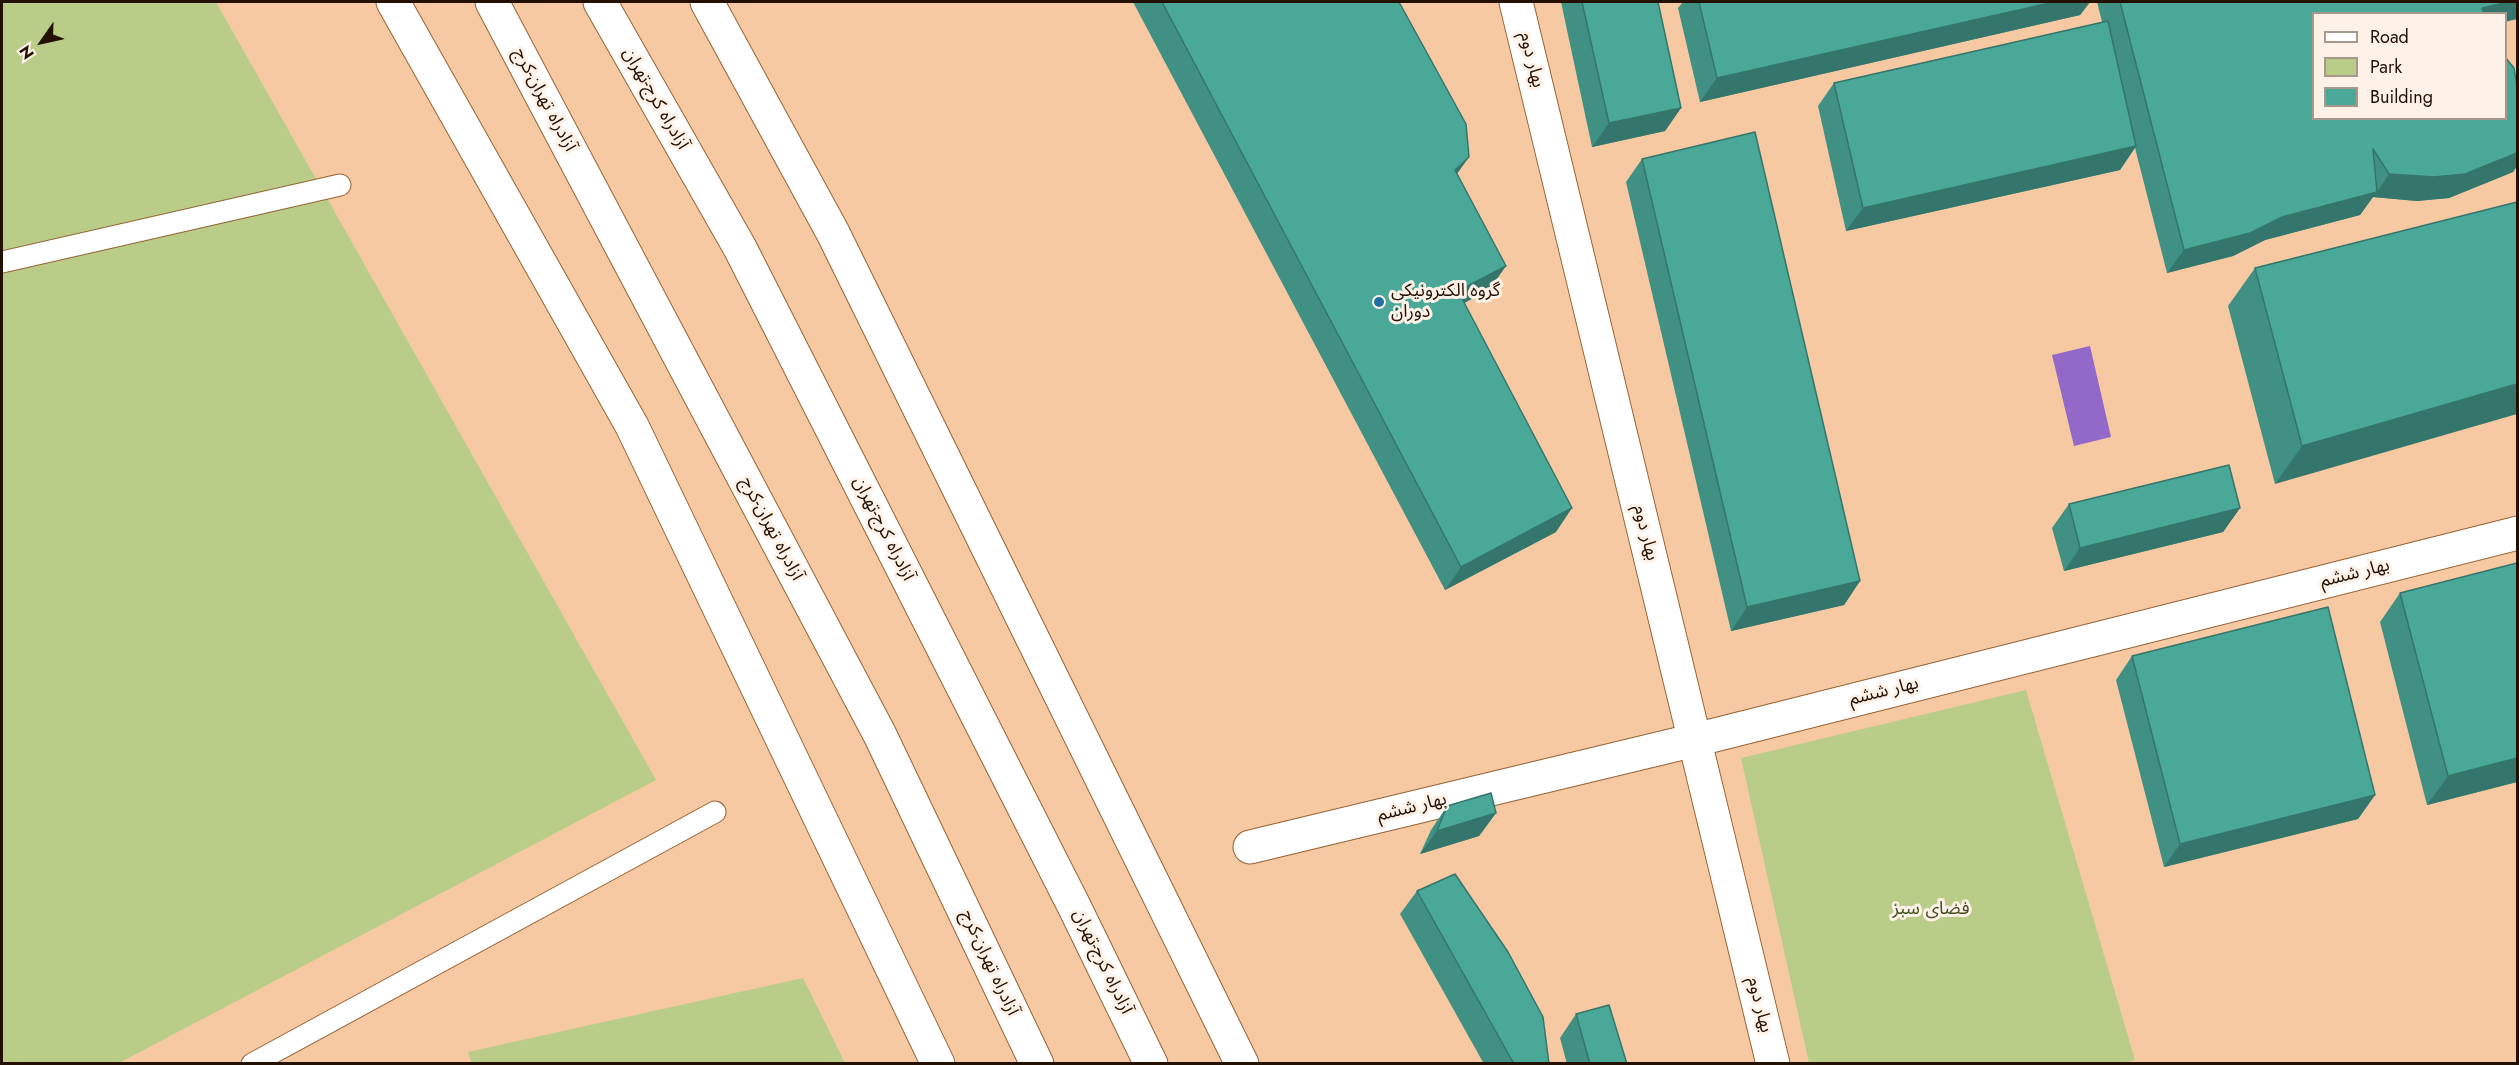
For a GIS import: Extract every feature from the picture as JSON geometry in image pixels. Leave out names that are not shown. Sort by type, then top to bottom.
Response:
[{"type":"main road","points":[[393,2],[632,426],[938,1064]]},
{"type":"main road","name":"آزادراه تهران-کرج","points":[[492,2],[880,735],[1037,1064]]},
{"type":"main road","name":"آزادراه کرج-تهران","points":[[600,2],[740,248],[1074,906],[1151,1064]]},
{"type":"main road","points":[[707,2],[833,233],[1242,1064]]},
{"type":"main road","name":"بهار دوم","points":[[1516,2],[1773,1064]]},
{"type":"main road","name":"بهار ششم","points":[[1250,847],[1695,740],[2517,533]]},
{"type":"lane","points":[[2,262],[340,185]]},
{"type":"lane","points":[[252,1064],[715,812]]},
{"type":"green space","points":[[2,2],[216,2],[656,780],[119,1063],[2,1064]]},
{"type":"green space","name":"فضای سبز","points":[[2026,690],[2135,1060],[2122,1064],[1809,1063],[1741,758]]},
{"type":"green space","points":[[803,978],[845,1063],[472,1064],[468,1052]]},
{"type":"shaded area","points":[[2090,346],[2111,437],[2074,446],[2052,355]]},
{"type":"building","name":"گروه الکترونیکی دوران","points":[[1162,2],[1399,2],[1466,124],[1469,157],[1455,170],[1506,266],[1458,291],[1572,508],[1461,567]]},
{"type":"building","points":[[1582,2],[1658,2],[1681,108],[1609,123]]},
{"type":"building","points":[[1699,2],[2054,2],[1717,78]]},
{"type":"building","points":[[2120,2],[2508,2],[2482,8],[2483,12],[2312,12],[2312,120],[2507,120],[2507,59],[2514,68],[2517,86],[2517,153],[2465,174],[2434,177],[2389,174],[2373,149],[2377,192],[2282,217],[2250,233],[2184,250]]},
{"type":"building","points":[[2108,21],[2136,146],[1863,208],[1834,83]]},
{"type":"building","points":[[1755,132],[1860,581],[1747,607],[1642,159]]},
{"type":"building","points":[[2517,202],[2517,384],[2302,446],[2255,268]]},
{"type":"building","points":[[2229,465],[2240,508],[2080,548],[2069,504]]},
{"type":"building","points":[[2517,563],[2517,758],[2448,776],[2400,593]]},
{"type":"building","points":[[2328,607],[2375,795],[2180,844],[2132,656]]},
{"type":"building","points":[[1491,793],[1496,813],[1437,831],[1447,806]]},
{"type":"building","points":[[1455,874],[1508,952],[1543,1017],[1549,1064],[1514,1064],[1417,891]]},
{"type":"building","points":[[1609,1005],[1627,1064],[1590,1064],[1576,1014]]},
{"type":"place","name":"گروه الکترونیکی دوران","points":[[1379,302]]}]
